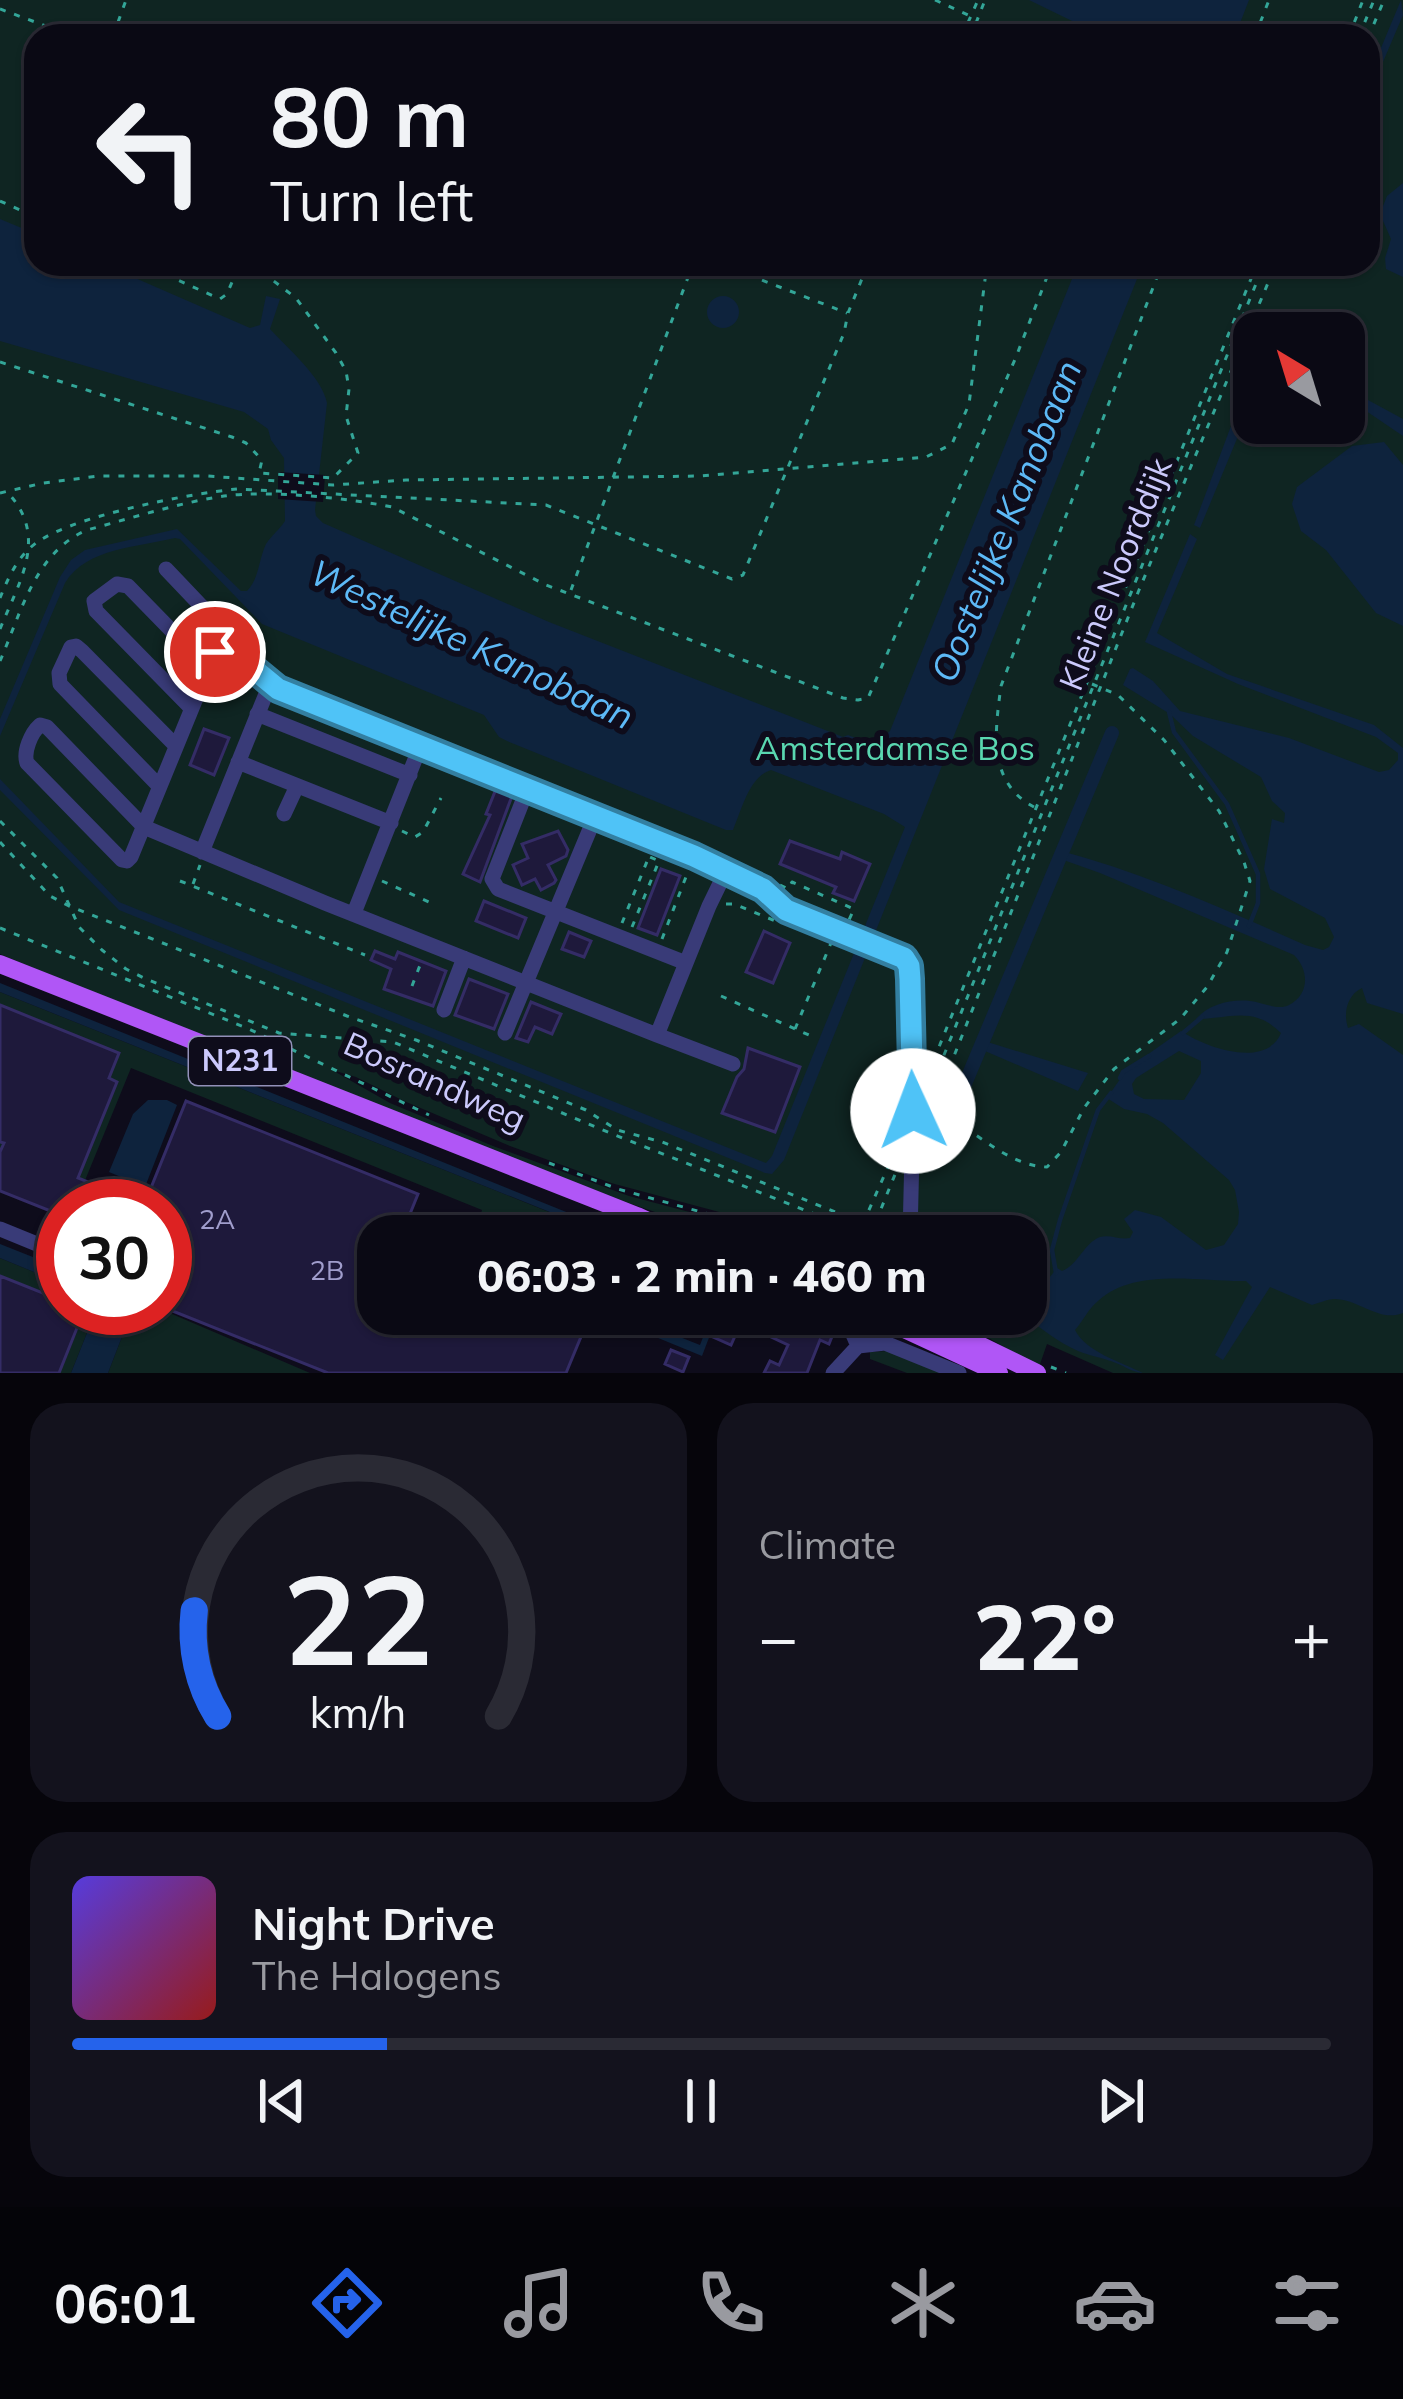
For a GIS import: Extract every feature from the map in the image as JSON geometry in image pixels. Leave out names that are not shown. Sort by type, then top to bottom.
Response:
[{"type":"main road","name":"Bosrandweg","points":[[0,964],[634,1215]]},
{"type":"main road","points":[[920,1335],[999,1373]]},
{"type":"main road","points":[[959,1335],[1036,1373]]},
{"type":"street","points":[[166,569],[224,630],[175,746],[144,827],[131,857],[122,860],[27,763],[25,753],[40,725],[144,827],[733,1064]]},
{"type":"street","points":[[191,708],[96,611],[94,601],[124,584],[211,660],[255,670],[270,684],[595,817],[652,849],[694,856],[763,889],[786,910],[904,958],[910,979],[911,1215]]},
{"type":"street","points":[[159,786],[60,684],[59,673],[71,647],[82,651],[175,746]]},
{"type":"street","points":[[202,852],[270,684]]},
{"type":"street","points":[[257,714],[410,775]]},
{"type":"street","points":[[354,913],[421,747]]},
{"type":"street","points":[[238,762],[390,824]]},
{"type":"street","points":[[284,814],[297,786]]},
{"type":"street","points":[[527,790],[493,884],[686,963]]},
{"type":"street","points":[[505,1033],[595,817]]},
{"type":"street","points":[[657,1035],[726,871]]},
{"type":"street","points":[[444,1010],[464,958]]},
{"type":"street","points":[[0,1229],[36,1244]]},
{"type":"street","points":[[853,1335],[858,1346]]},
{"type":"street","points":[[833,1373],[858,1346],[885,1343],[959,1373]]},
{"type":"path","points":[[935,0],[970,16],[975,24]]},
{"type":"path","points":[[967,24],[981,0]]},
{"type":"path","points":[[975,24],[981,0]]},
{"type":"path","points":[[0,9],[41,24]]},
{"type":"path","points":[[170,276],[220,298],[227,294],[235,276]]},
{"type":"path","points":[[3,492],[99,476],[333,478],[358,453],[346,416],[350,388],[346,370],[296,298],[262,276]]},
{"type":"path","points":[[570,592],[689,276]]},
{"type":"path","points":[[751,276],[848,313]]},
{"type":"path","points":[[0,598],[30,547],[56,531],[178,497],[237,488],[370,500],[546,505],[732,579],[743,574],[863,276]]},
{"type":"path","points":[[0,362],[232,437],[255,451],[265,477],[322,484],[701,476],[926,458],[952,444],[969,404],[985,276]]},
{"type":"path","points":[[370,500],[546,585],[843,698],[868,698],[1047,276]]},
{"type":"path","points":[[1042,809],[1018,797],[1002,777],[996,756],[1000,686],[1157,276]]},
{"type":"path","points":[[1092,684],[1118,695],[1164,740],[1219,811],[1250,881],[1232,937],[1207,987],[1180,1019],[1114,1070],[1084,1108],[1061,1152],[1047,1167],[1035,1167],[1001,1153],[963,1124],[923,1106],[1092,684],[1259,276]]},
{"type":"path","name":"Kleine Noorddijk","points":[[933,1108],[1271,276]]},
{"type":"path","points":[[321,496],[323,477]]},
{"type":"path","points":[[0,629],[30,547],[25,516],[3,492]]},
{"type":"path","points":[[0,661],[44,563],[74,536],[214,498],[264,492]]},
{"type":"path","points":[[390,824],[416,837],[441,798]]},
{"type":"path","points":[[0,821],[56,878],[79,927],[126,969],[146,979],[279,1033],[393,1042],[817,1215]]},
{"type":"path","points":[[622,938],[652,849]]},
{"type":"path","points":[[622,938],[658,861],[652,849]]},
{"type":"path","points":[[192,886],[202,852]]},
{"type":"path","points":[[657,952],[694,856]]},
{"type":"path","points":[[369,876],[429,902]]},
{"type":"path","points":[[180,881],[365,955]]},
{"type":"path","points":[[763,889],[777,884],[788,889],[792,882],[854,909],[856,939],[830,944],[795,1030]]},
{"type":"path","points":[[709,906],[734,904],[793,928]]},
{"type":"path","name":"Bosrandweg","points":[[0,928],[249,1030],[440,1120]]},
{"type":"path","points":[[412,986],[428,944]]},
{"type":"path","points":[[721,997],[811,1036]]},
{"type":"path","points":[[606,1140],[610,1133]]},
{"type":"path","name":"Bosrandweg","points":[[538,1159],[618,1189],[712,1215]]},
{"type":"green space","name":"Amsterdamse Bos","points":[[0,0],[1403,0],[1403,1373],[1113,1373],[1047,1344],[1039,1367],[983,1335],[1047,1335],[1047,1215],[730,1215],[611,1183],[510,1146],[332,1070],[390,1103],[493,1146],[629,1196],[701,1215],[664,1215],[250,1057],[0,954]]},
{"type":"green space","points":[[0,992],[557,1215],[480,1215],[482,1210],[131,1068],[86,1179],[36,1179],[36,1189],[0,1180]]},
{"type":"green space","points":[[0,1258],[36,1273],[36,1289],[0,1275]]},
{"type":"green space","points":[[192,1323],[310,1373],[108,1373],[123,1335],[192,1335]]},
{"type":"green space","points":[[76,1335],[86,1335],[71,1373],[60,1373]]},
{"type":"green space","points":[[888,1351],[942,1373],[907,1373],[870,1359],[870,1352]]},
{"type":"water","points":[[1029,0],[1249,0],[1240,24],[1078,24]]},
{"type":"water","points":[[1401,0],[1403,15],[1380,69],[1380,50]]},
{"type":"water","points":[[1403,183],[1403,277],[1386,269],[1391,239],[1380,214],[1387,196]]},
{"type":"water","points":[[0,219],[24,229],[24,276],[131,276],[250,328],[260,325],[266,296],[280,299],[270,329],[312,373],[327,403],[315,510],[323,523],[549,622],[843,737],[870,741],[890,731],[1073,276],[1138,276],[784,1160],[772,1174],[119,910],[0,790],[0,779],[119,902],[766,1163],[905,827],[884,814],[771,770],[752,787],[733,830],[726,830],[507,741],[484,715],[262,624],[175,538],[114,551],[74,571],[0,736],[0,719],[71,560],[85,550],[177,529],[241,591],[247,591],[266,544],[285,521],[284,458],[268,429],[244,412],[0,341]]},
{"type":"water","points":[[723,296],[734,301],[739,312],[734,323],[723,328],[712,323],[707,312],[712,301]]},
{"type":"water","points":[[1365,398],[1403,419],[1403,436],[1365,410]]},
{"type":"water","points":[[1231,426],[1235,444],[1200,528],[1194,525]]},
{"type":"water","points":[[1384,442],[1403,465],[1403,626],[1376,613],[1326,550],[1301,531],[1292,504],[1297,487],[1352,446]]},
{"type":"water","points":[[1190,534],[1197,539],[1157,633],[1227,674],[1374,725],[1403,748],[1403,1014],[1367,1003],[1362,988],[1350,1000],[1346,1016],[1348,1028],[1359,1024],[1403,1055],[1403,1313],[1385,1315],[1342,1300],[1312,1305],[1270,1287],[1223,1360],[1215,1355],[1252,1287],[1246,1281],[1169,1279],[1130,1284],[1098,1301],[1075,1330],[1096,1350],[1143,1373],[1083,1353],[1047,1333],[1047,1281],[1100,1237],[1130,1238],[1133,1232],[1124,1219],[1135,1210],[1161,1217],[1206,1250],[1224,1245],[1238,1224],[1239,1212],[1229,1180],[1163,1123],[1107,1098],[1127,1069],[1181,1031],[1235,1052],[1249,1053],[1273,1044],[1281,1033],[1261,1019],[1241,1015],[1196,1019],[1228,1002],[1289,1005],[1301,995],[1305,975],[1294,955],[1055,857],[1058,850],[1153,881],[1305,945],[1323,950],[1334,937],[1325,918],[1270,889],[1264,869],[1272,819],[1284,823],[1285,813],[1272,801],[1261,777],[1193,736],[1170,714],[1123,685],[1133,668],[1153,681],[1180,711],[1289,738],[1379,772],[1389,770],[1398,760],[1398,753],[1376,737],[1145,642]],"holes":[[[1179,1051],[1201,1061],[1201,1073],[1184,1100],[1144,1099],[1134,1094],[1136,1078]]]},
{"type":"water","points":[[0,983],[574,1215],[557,1215],[0,992]]},
{"type":"water","points":[[981,1040],[1088,1073],[1078,1091],[978,1048]]},
{"type":"water","points":[[148,1100],[177,1105],[148,1179],[126,1179],[109,1172],[133,1114]]},
{"type":"water","points":[[0,1244],[36,1258],[36,1273],[0,1258]]},
{"type":"water","points":[[86,1335],[123,1335],[108,1373],[71,1373]]},
{"type":"water","points":[[651,1335],[675,1335],[700,1345],[704,1335],[710,1335],[702,1356]]},
{"type":"pier","points":[[278,472],[325,475],[323,502],[278,499]]},
{"type":"building","points":[[204,729],[229,738],[214,775],[190,765]]},
{"type":"building","points":[[496,789],[512,796],[480,882],[463,874],[490,815],[486,814]]},
{"type":"building","points":[[558,831],[568,850],[548,865],[554,883],[541,890],[535,879],[522,885],[513,865],[528,858],[522,844]]},
{"type":"building","points":[[790,841],[840,859],[842,852],[870,864],[854,901],[833,893],[836,887],[780,864]]},
{"type":"building","points":[[661,869],[680,876],[657,935],[638,928]]},
{"type":"building","points":[[484,901],[526,918],[518,938],[476,921]]},
{"type":"building","points":[[764,931],[790,943],[773,983],[746,972]]},
{"type":"building","points":[[569,932],[591,941],[584,957],[562,949]]},
{"type":"building","points":[[375,951],[395,959],[398,952],[446,971],[433,1006],[384,989],[391,969],[371,960]]},
{"type":"building","points":[[469,979],[508,994],[494,1029],[455,1015]]},
{"type":"building","points":[[531,1002],[561,1014],[552,1034],[535,1027],[528,1042],[516,1038]]},
{"type":"building","points":[[0,1005],[119,1053],[109,1078],[117,1082],[80,1179],[36,1179],[36,1205],[0,1191],[4,1143],[0,1142]]},
{"type":"building","points":[[748,1048],[800,1067],[775,1132],[722,1113],[744,1069]]},
{"type":"building","points":[[186,1101],[418,1194],[410,1215],[357,1215],[357,1335],[582,1335],[566,1373],[328,1373],[192,1319],[192,1179],[154,1179]]},
{"type":"building","points":[[0,1276],[36,1290],[36,1335],[74,1335],[59,1373],[0,1373]]},
{"type":"building","points":[[714,1335],[735,1335],[731,1345]]},
{"type":"building","points":[[833,1335],[829,1344],[820,1340],[807,1373],[764,1373],[770,1361],[779,1365],[788,1345],[769,1336]]},
{"type":"building","points":[[671,1350],[689,1357],[683,1372],[665,1364]]},
{"type":"waterway","points":[[1169,712],[1174,732],[1227,804],[1258,874],[1258,903],[1249,926]]},
{"type":"waterway","points":[[962,1091],[1112,733]]},
{"type":"waterway","points":[[1183,1033],[1202,1017]]},
{"type":"waterway","points":[[1120,1078],[1149,1056]]},
{"type":"waterway","points":[[1056,1273],[1052,1250],[1060,1220],[1098,1110],[1111,1093]]},
{"type":"route","points":[[215,652],[255,670],[278,689],[694,856],[763,889],[786,910],[904,958],[910,979],[913,1111]]},
{"type":"water label","name":"Oostelijke Kanobaan","points":[[1006,521]]},
{"type":"water label","name":"Westelijke Kanobaan","points":[[472,644]]}]
